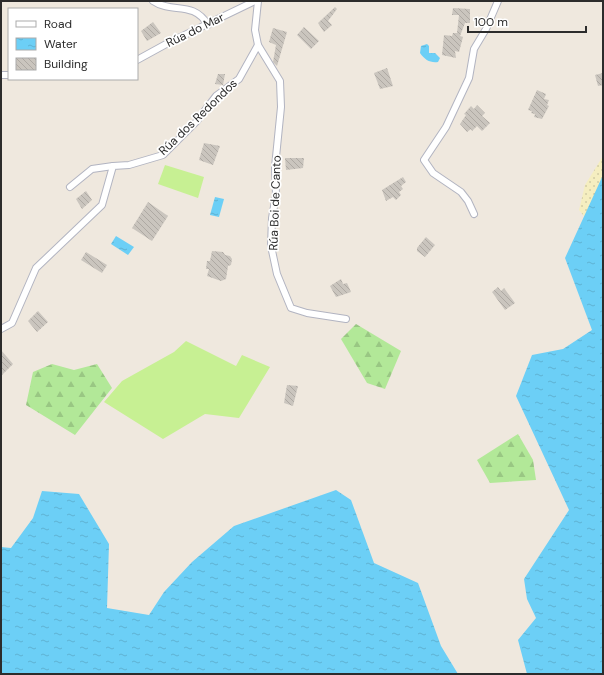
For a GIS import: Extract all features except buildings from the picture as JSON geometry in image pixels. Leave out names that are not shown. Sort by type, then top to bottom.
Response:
[{"type":"street","points":[[153,1],[169,6],[186,8],[202,15],[208,25]]},
{"type":"street","name":"Rúa do Mar","points":[[138,59],[254,1]]},
{"type":"street","points":[[258,1],[255,30],[258,45]]},
{"type":"street","points":[[474,214],[468,201],[461,192],[433,174],[424,160],[446,127],[469,78],[474,49],[486,28],[498,1]]},
{"type":"street","name":"Rúa dos Redondos","points":[[70,187],[92,169],[128,165],[163,155],[196,122],[216,96],[239,78],[258,45]]},
{"type":"street","name":"Rúa Boi de Canto","points":[[258,45],[280,81],[281,107],[275,167],[276,196],[272,218],[271,246],[276,274],[291,308],[307,313],[346,319]]},
{"type":"street","points":[[1,329],[12,322],[36,268],[102,205],[113,166]]},
{"type":"green space","points":[[165,165],[204,177],[198,198],[158,184]]},
{"type":"green space","points":[[356,324],[401,351],[385,389],[367,383],[341,339]]},
{"type":"green space","points":[[186,341],[236,366],[242,355],[270,367],[239,418],[205,414],[163,439],[104,402],[122,381],[174,352]]},
{"type":"green space","points":[[52,364],[74,370],[97,364],[112,388],[75,435],[26,405],[33,372]]},
{"type":"green space","points":[[518,434],[533,460],[536,480],[490,483],[477,460]]},
{"type":"sand","points":[[603,156],[603,221],[588,221],[579,210],[585,185]]},
{"type":"water","points":[[427,44],[429,46],[429,53],[435,53],[440,58],[438,62],[433,62],[424,58],[420,53],[421,46]]},
{"type":"water","points":[[603,175],[603,674],[527,674],[518,640],[536,618],[527,599],[524,579],[569,510],[516,396],[532,355],[563,349],[592,330],[565,258]]},
{"type":"water","points":[[215,197],[224,199],[219,217],[210,215]]},
{"type":"water","points":[[116,236],[134,247],[128,255],[111,244]]},
{"type":"water","points":[[336,490],[351,500],[374,563],[418,583],[441,646],[458,674],[1,674],[1,547],[11,548],[33,518],[42,491],[79,494],[109,544],[107,608],[149,615],[164,592],[192,562],[234,526]]}]
